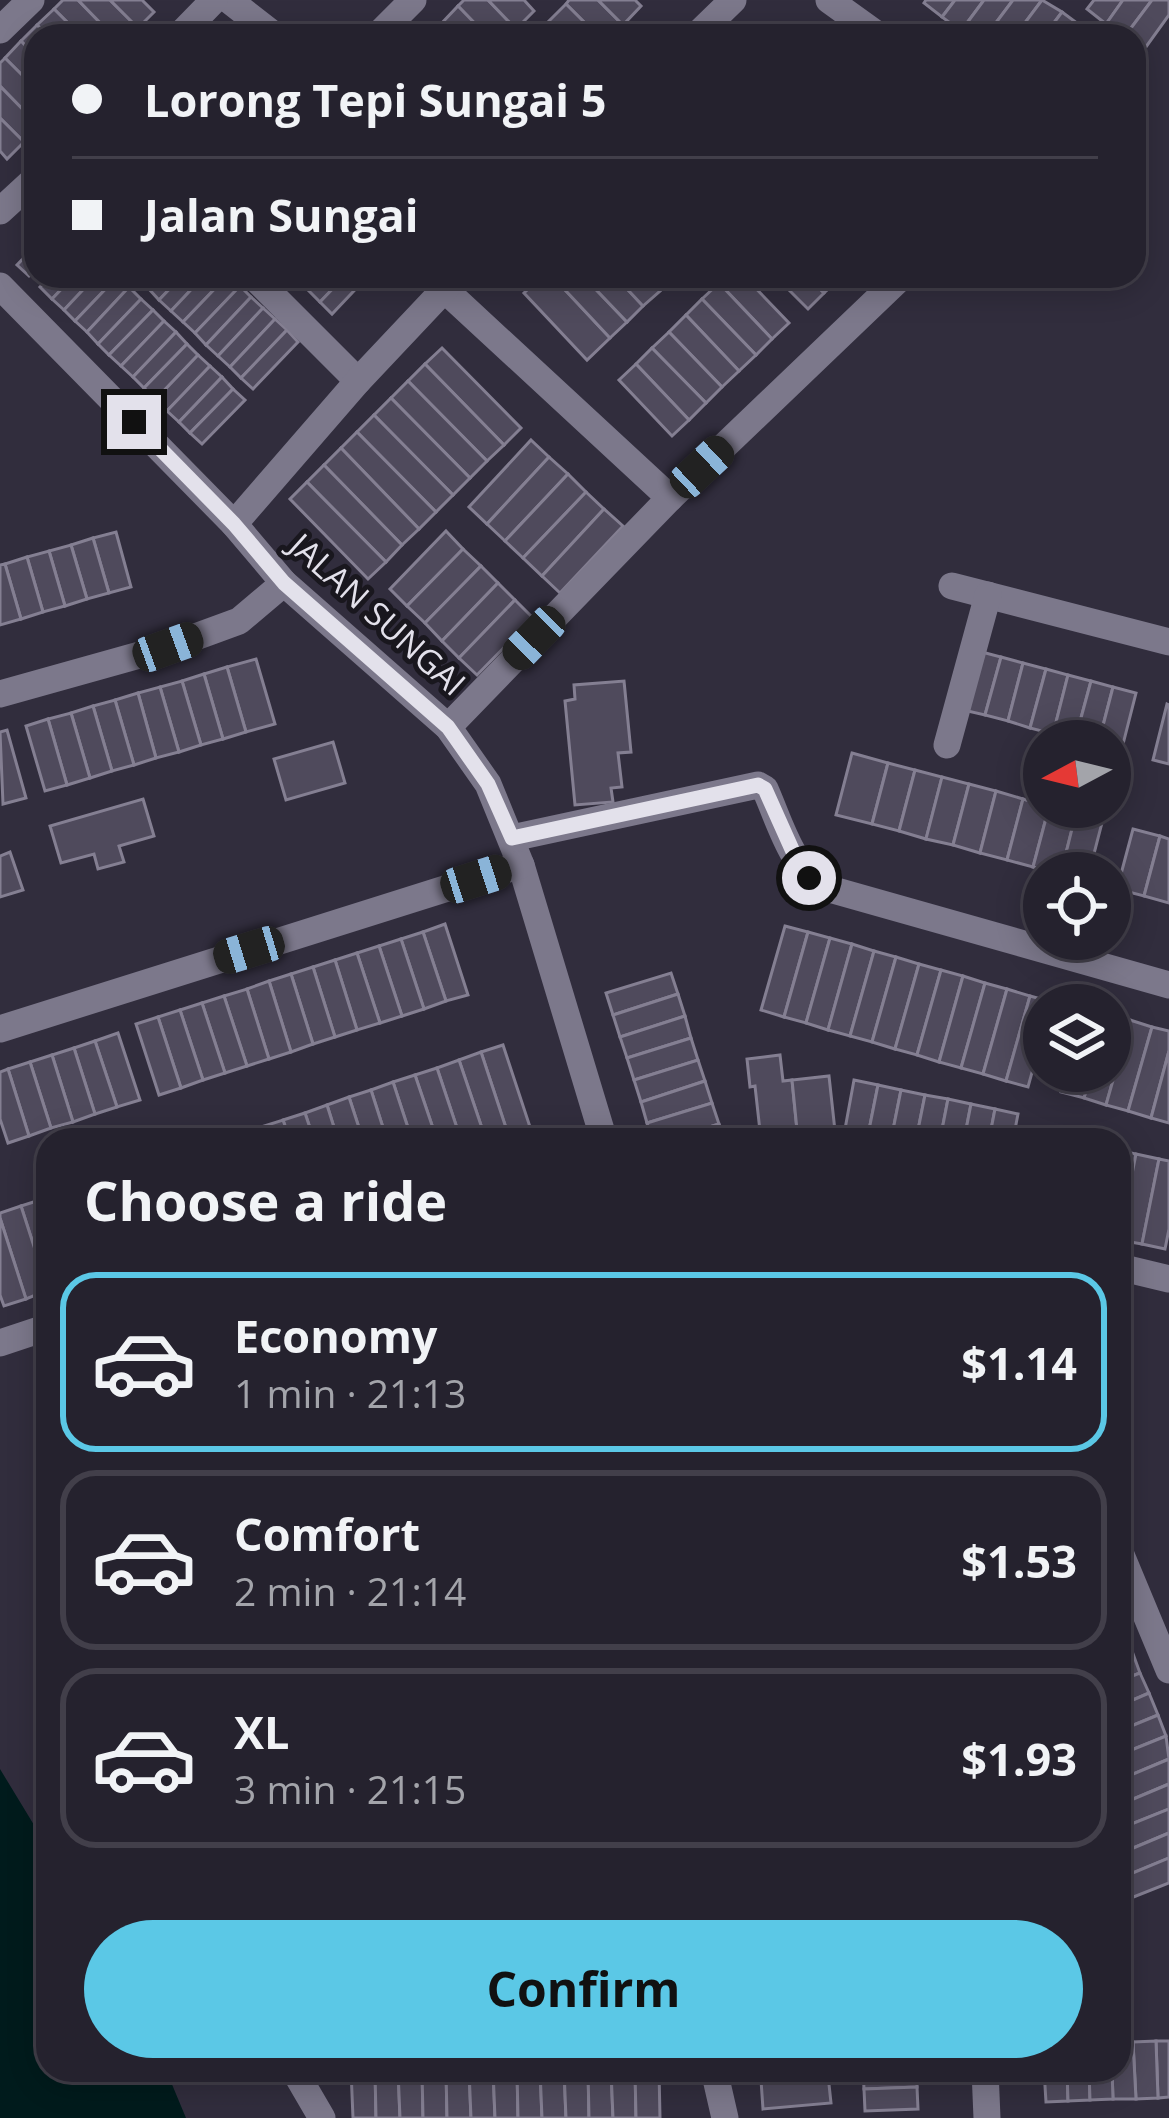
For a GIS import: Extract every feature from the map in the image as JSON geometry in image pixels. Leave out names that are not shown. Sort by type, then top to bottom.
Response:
[{"type":"street","points":[[0,30],[31,0]]},
{"type":"street","points":[[191,24],[214,0]]},
{"type":"street","points":[[229,0],[260,24]]},
{"type":"street","points":[[389,24],[413,0]]},
{"type":"street","points":[[708,24],[733,0]]},
{"type":"street","points":[[829,0],[862,24]]},
{"type":"street","points":[[0,211],[24,189]]},
{"type":"street","name":"JALAN SUNGAI","points":[[0,286],[234,524],[284,583],[448,727],[488,784],[517,851],[600,1128]]},
{"type":"street","points":[[265,288],[358,381]]},
{"type":"street","points":[[234,524],[445,288]]},
{"type":"street","points":[[455,288],[670,498]]},
{"type":"street","points":[[448,727],[670,498],[889,288]]},
{"type":"street","points":[[0,694],[168,647],[239,621],[284,583]]},
{"type":"street","points":[[952,586],[1169,642]]},
{"type":"street","points":[[947,746],[988,595]]},
{"type":"street","points":[[0,1029],[517,851],[758,785],[765,789],[799,865],[826,888],[1169,985]]},
{"type":"street","points":[[1131,1270],[1169,1279]]},
{"type":"street","points":[[0,1343],[36,1331]]},
{"type":"street","points":[[1131,1579],[1169,1670]]},
{"type":"street","points":[[301,2082],[322,2118]]},
{"type":"street","points":[[718,2082],[725,2118]]},
{"type":"street","points":[[986,2082],[987,2118]]},
{"type":"shaded area","points":[[0,1769],[36,1828],[36,2082],[171,2082],[186,2118],[0,2118]]},
{"type":"building","points":[[63,0],[78,0],[101,24],[69,24],[54,9]]},
{"type":"building","points":[[78,0],[110,0],[134,24],[101,24]]},
{"type":"building","points":[[110,0],[142,0],[154,12],[142,24],[134,24]]},
{"type":"building","points":[[464,0],[488,0],[511,24],[475,24],[458,6]]},
{"type":"building","points":[[488,0],[524,0],[534,11],[521,24],[511,24]]},
{"type":"building","points":[[598,0],[622,24],[586,24],[566,4]]},
{"type":"building","points":[[598,0],[635,0],[641,6],[622,24]]},
{"type":"building","points":[[926,0],[955,0],[942,17]]},
{"type":"building","points":[[955,0],[984,0],[966,24],[952,24],[942,17]]},
{"type":"building","points":[[984,0],[1013,0],[995,24],[966,24]]},
{"type":"building","points":[[1013,0],[1042,0],[1024,24],[995,24]]},
{"type":"building","points":[[1042,0],[1062,12],[1053,24],[1024,24]]},
{"type":"building","points":[[1094,0],[1123,0],[1106,24],[1087,9]]},
{"type":"building","points":[[1123,0],[1152,0],[1134,24],[1106,24]]},
{"type":"building","points":[[1152,0],[1169,0],[1169,15],[1146,47],[1146,24],[1134,24]]},
{"type":"building","points":[[566,4],[586,24],[550,24]]},
{"type":"building","points":[[458,6],[475,24],[441,24]]},
{"type":"building","points":[[54,9],[69,24],[38,24]]},
{"type":"building","points":[[1062,12],[1078,24],[1053,24]]},
{"type":"building","points":[[21,41],[24,77],[5,58]]},
{"type":"building","points":[[5,58],[24,77],[24,111],[0,86],[0,63]]},
{"type":"building","points":[[0,86],[24,111],[24,142],[0,118]]},
{"type":"building","points":[[0,118],[24,142],[7,159],[0,151]]},
{"type":"building","points":[[41,288],[63,288],[52,299]]},
{"type":"building","points":[[63,288],[85,288],[64,310],[52,299]]},
{"type":"building","points":[[85,288],[107,288],[75,321],[64,310]]},
{"type":"building","points":[[107,288],[128,288],[87,332],[75,321]]},
{"type":"building","points":[[128,288],[141,299],[98,344],[87,332]]},
{"type":"building","points":[[148,288],[170,288],[159,300]]},
{"type":"building","points":[[170,288],[193,288],[171,311],[159,300]]},
{"type":"building","points":[[193,288],[216,288],[183,322],[171,311]]},
{"type":"building","points":[[216,288],[238,288],[195,333],[183,322]]},
{"type":"building","points":[[238,288],[251,297],[206,345],[195,333]]},
{"type":"building","points":[[312,288],[333,288],[320,302],[309,291]]},
{"type":"building","points":[[333,288],[357,288],[332,314],[320,302]]},
{"type":"building","points":[[529,288],[563,288],[610,338],[587,360],[524,293]]},
{"type":"building","points":[[563,288],[594,288],[627,322],[610,338]]},
{"type":"building","points":[[594,288],[626,288],[643,306],[627,322]]},
{"type":"building","points":[[626,288],[657,288],[660,291],[643,306]]},
{"type":"building","points":[[714,288],[724,288],[772,339],[756,355],[702,299]]},
{"type":"building","points":[[724,288],[755,288],[789,323],[772,339]]},
{"type":"building","points":[[787,288],[819,288],[824,293],[808,309]]},
{"type":"building","points":[[251,297],[263,308],[218,356],[206,345]]},
{"type":"building","points":[[141,299],[153,310],[109,355],[98,344]]},
{"type":"building","points":[[702,299],[756,355],[739,371],[686,315]]},
{"type":"building","points":[[263,308],[275,319],[230,367],[218,356]]},
{"type":"building","points":[[153,310],[164,321],[121,366],[109,355]]},
{"type":"building","points":[[686,315],[739,371],[722,387],[669,332]]},
{"type":"building","points":[[275,319],[287,330],[241,378],[230,367]]},
{"type":"building","points":[[164,321],[176,332],[133,377],[121,366]]},
{"type":"building","points":[[287,330],[298,342],[253,389],[241,378]]},
{"type":"building","points":[[176,332],[187,344],[144,388],[133,377]]},
{"type":"building","points":[[669,332],[722,387],[706,403],[652,348]]},
{"type":"building","points":[[187,344],[198,355],[156,399],[144,388]]},
{"type":"building","points":[[442,348],[521,428],[504,445],[425,364]]},
{"type":"building","points":[[652,348],[706,403],[689,420],[636,364]]},
{"type":"building","points":[[198,355],[210,366],[167,411],[156,399]]},
{"type":"building","points":[[425,364],[504,445],[487,461],[408,381]]},
{"type":"building","points":[[636,364],[689,420],[672,436],[619,380]]},
{"type":"building","points":[[210,366],[222,377],[179,422],[167,411]]},
{"type":"building","points":[[222,377],[233,389],[190,433],[179,422]]},
{"type":"building","points":[[408,381],[487,461],[470,478],[391,398]]},
{"type":"building","points":[[233,389],[245,400],[202,444],[190,433]]},
{"type":"building","points":[[391,398],[470,478],[453,495],[374,415]]},
{"type":"building","points":[[374,415],[453,495],[436,512],[357,432]]},
{"type":"building","points":[[357,432],[436,512],[419,529],[341,448]]},
{"type":"building","points":[[531,440],[549,457],[487,524],[469,507]]},
{"type":"building","points":[[341,448],[419,529],[402,545],[324,465]]},
{"type":"building","points":[[549,457],[568,474],[505,541],[487,524]]},
{"type":"building","points":[[324,465],[402,545],[386,562],[307,482]]},
{"type":"building","points":[[568,474],[586,492],[523,558],[505,541]]},
{"type":"building","points":[[307,482],[386,562],[368,579],[290,499]]},
{"type":"building","points":[[586,492],[604,509],[542,576],[523,558]]},
{"type":"building","points":[[604,509],[623,526],[560,593],[542,576]]},
{"type":"building","points":[[446,531],[463,549],[407,606],[390,589]]},
{"type":"building","points":[[116,532],[131,587],[109,593],[93,538]]},
{"type":"building","points":[[93,538],[109,593],[87,599],[71,545]]},
{"type":"building","points":[[71,545],[87,599],[65,606],[49,551]]},
{"type":"building","points":[[463,549],[481,566],[425,623],[407,606]]},
{"type":"building","points":[[49,551],[65,606],[43,612],[27,557]]},
{"type":"building","points":[[27,557],[43,612],[21,619],[5,564]]},
{"type":"building","points":[[5,564],[21,619],[0,625],[0,565]]},
{"type":"building","points":[[481,566],[498,583],[442,641],[425,623]]},
{"type":"building","points":[[498,583],[515,600],[459,658],[442,641]]},
{"type":"building","points":[[515,600],[533,618],[477,675],[459,658]]},
{"type":"building","points":[[978,651],[1001,657],[985,715],[963,710]]},
{"type":"building","points":[[1001,657],[1023,663],[1008,721],[985,715]]},
{"type":"building","points":[[256,659],[275,724],[246,732],[227,667]]},
{"type":"building","points":[[1023,663],[1046,669],[1032,720],[1023,720],[1023,726],[1008,721]]},
{"type":"building","points":[[227,667],[246,732],[223,739],[204,674]]},
{"type":"building","points":[[1046,669],[1068,675],[1057,720],[1032,720]]},
{"type":"building","points":[[204,674],[223,739],[201,745],[182,681]]},
{"type":"building","points":[[1068,675],[1091,681],[1080,720],[1057,720]]},
{"type":"building","points":[[182,681],[201,745],[179,752],[160,687]]},
{"type":"building","points":[[624,681],[631,752],[618,753],[622,787],[611,788],[613,802],[575,805],[565,701],[575,699],[574,685]]},
{"type":"building","points":[[1091,681],[1113,687],[1104,720],[1080,720]]},
{"type":"building","points":[[160,687],[179,752],[156,758],[138,693]]},
{"type":"building","points":[[1113,687],[1136,693],[1129,720],[1104,720]]},
{"type":"building","points":[[138,693],[156,758],[134,765],[115,700]]},
{"type":"building","points":[[115,700],[134,765],[112,771],[93,706]]},
{"type":"building","points":[[1169,705],[1169,764],[1153,760]]},
{"type":"building","points":[[93,706],[112,771],[90,778],[71,713]]},
{"type":"building","points":[[71,713],[90,778],[67,785],[48,719]]},
{"type":"building","points":[[48,719],[67,785],[45,791],[26,726]]},
{"type":"building","points":[[7,730],[26,798],[3,804],[0,732]]},
{"type":"building","points":[[333,742],[345,783],[286,800],[274,759]]},
{"type":"building","points":[[852,753],[888,763],[872,824],[836,815]]},
{"type":"building","points":[[888,763],[915,770],[899,831],[872,824]]},
{"type":"building","points":[[915,770],[942,777],[926,839],[899,831]]},
{"type":"building","points":[[942,777],[969,784],[953,845],[926,839]]},
{"type":"building","points":[[969,784],[996,791],[980,853],[953,845]]},
{"type":"building","points":[[996,791],[1023,799],[1007,860],[980,853]]},
{"type":"building","points":[[143,799],[154,836],[119,846],[124,862],[98,869],[94,854],[61,863],[50,826]]},
{"type":"building","points":[[1023,799],[1023,828],[1043,828],[1037,852],[1023,852],[1023,864],[1007,860]]},
{"type":"building","points":[[1043,828],[1072,828],[1066,852],[1037,852]]},
{"type":"building","points":[[1072,828],[1101,828],[1094,852],[1066,852]]},
{"type":"building","points":[[1133,829],[1160,836],[1144,896],[1131,893],[1131,852],[1127,852]]},
{"type":"building","points":[[1160,836],[1169,839],[1169,903],[1144,896]]},
{"type":"building","points":[[10,852],[23,890],[0,897],[0,856]]},
{"type":"building","points":[[445,924],[468,995],[446,1001],[423,932]]},
{"type":"building","points":[[785,926],[808,932],[784,1017],[761,1010]]},
{"type":"building","points":[[423,932],[446,1001],[424,1009],[401,939]]},
{"type":"building","points":[[808,932],[830,938],[806,1023],[784,1017]]},
{"type":"building","points":[[830,938],[852,944],[828,1030],[806,1023]]},
{"type":"building","points":[[401,939],[424,1009],[402,1016],[379,946]]},
{"type":"building","points":[[852,944],[874,951],[850,1036],[828,1030]]},
{"type":"building","points":[[379,946],[402,1016],[380,1023],[357,953]]},
{"type":"building","points":[[874,951],[896,957],[872,1042],[850,1036]]},
{"type":"building","points":[[357,953],[380,1023],[357,1030],[335,960]]},
{"type":"building","points":[[896,957],[919,964],[895,1049],[872,1042]]},
{"type":"building","points":[[335,960],[357,1030],[335,1037],[313,967]]},
{"type":"building","points":[[919,964],[941,970],[917,1055],[895,1049]]},
{"type":"building","points":[[313,967],[335,1037],[313,1044],[291,974]]},
{"type":"building","points":[[941,970],[963,976],[939,1062],[917,1055]]},
{"type":"building","points":[[671,973],[678,994],[613,1015],[606,993]]},
{"type":"building","points":[[291,974],[313,1044],[291,1052],[269,981]]},
{"type":"building","points":[[963,976],[985,983],[961,1068],[939,1062]]},
{"type":"building","points":[[269,981],[291,1052],[269,1059],[247,989]]},
{"type":"building","points":[[985,983],[1007,989],[983,1074],[961,1068]]},
{"type":"building","points":[[247,989],[269,1059],[247,1066],[224,996]]},
{"type":"building","points":[[1007,989],[1023,994],[1023,1021],[1006,1081],[983,1074]]},
{"type":"building","points":[[678,994],[685,1016],[620,1037],[613,1015]]},
{"type":"building","points":[[224,996],[247,1066],[225,1073],[202,1003]]},
{"type":"building","points":[[202,1003],[225,1073],[203,1080],[180,1010]]},
{"type":"building","points":[[180,1010],[203,1080],[181,1088],[158,1017]]},
{"type":"building","points":[[685,1016],[691,1038],[627,1058],[620,1037]]},
{"type":"building","points":[[158,1017],[181,1088],[159,1095],[136,1024]]},
{"type":"building","points":[[1131,1020],[1152,1027],[1128,1111],[1106,1105],[1110,1092],[1131,1092]]},
{"type":"building","points":[[1023,1021],[1023,1086],[1006,1081]]},
{"type":"building","points":[[1152,1027],[1169,1031],[1169,1051],[1151,1118],[1128,1111]]},
{"type":"building","points":[[118,1033],[140,1100],[117,1107],[95,1041]]},
{"type":"building","points":[[691,1038],[698,1060],[634,1080],[627,1058]]},
{"type":"building","points":[[95,1041],[117,1107],[95,1114],[74,1048]]},
{"type":"building","points":[[503,1045],[530,1128],[506,1128],[481,1052]]},
{"type":"building","points":[[74,1048],[95,1114],[73,1122],[52,1055]]},
{"type":"building","points":[[1169,1051],[1169,1123],[1151,1118]]},
{"type":"building","points":[[481,1052],[506,1128],[482,1128],[459,1060]]},
{"type":"building","points":[[52,1055],[73,1122],[51,1128],[30,1062]]},
{"type":"building","points":[[780,1055],[783,1081],[792,1080],[797,1128],[760,1128],[747,1059]]},
{"type":"building","points":[[459,1060],[482,1128],[457,1128],[437,1068]]},
{"type":"building","points":[[698,1060],[705,1081],[641,1102],[634,1080]]},
{"type":"building","points":[[30,1062],[51,1128],[36,1128],[29,1136],[8,1069]]},
{"type":"building","points":[[437,1068],[457,1128],[433,1128],[415,1075]]},
{"type":"building","points":[[8,1069],[29,1136],[8,1143],[0,1119],[0,1072]]},
{"type":"building","points":[[415,1075],[433,1128],[408,1128],[393,1082]]},
{"type":"building","points":[[829,1076],[835,1128],[797,1128],[792,1080]]},
{"type":"building","points":[[854,1080],[878,1085],[869,1128],[845,1128]]},
{"type":"building","points":[[705,1081],[712,1103],[647,1123],[641,1102]]},
{"type":"building","points":[[393,1082],[408,1128],[383,1128],[371,1090]]},
{"type":"building","points":[[878,1085],[901,1090],[893,1128],[869,1128]]},
{"type":"building","points":[[371,1090],[383,1128],[359,1128],[349,1097]]},
{"type":"building","points":[[901,1090],[925,1095],[918,1128],[893,1128]]},
{"type":"building","points":[[1086,1092],[1110,1092],[1106,1105],[1084,1098]]},
{"type":"building","points":[[925,1095],[948,1099],[942,1128],[918,1128]]},
{"type":"building","points":[[349,1097],[359,1128],[334,1128],[327,1105]]},
{"type":"building","points":[[948,1099],[971,1104],[966,1128],[942,1128]]},
{"type":"building","points":[[712,1103],[719,1124],[649,1128],[647,1123]]},
{"type":"building","points":[[971,1104],[995,1109],[991,1128],[966,1128]]},
{"type":"building","points":[[327,1105],[334,1128],[310,1128],[305,1113]]},
{"type":"building","points":[[995,1109],[1018,1114],[1015,1128],[991,1128]]},
{"type":"building","points":[[305,1113],[310,1128],[286,1128],[283,1120]]},
{"type":"building","points":[[283,1120],[286,1128],[261,1128]]},
{"type":"building","points":[[1136,1154],[1159,1159],[1142,1244],[1131,1242]]},
{"type":"building","points":[[1159,1159],[1169,1161],[1165,1249],[1142,1244]]},
{"type":"building","points":[[36,1201],[36,1253],[21,1206]]},
{"type":"building","points":[[21,1206],[36,1253],[36,1295],[26,1299],[0,1218],[0,1213]]},
{"type":"building","points":[[0,1218],[26,1299],[4,1306],[0,1295]]},
{"type":"building","points":[[1131,1651],[1140,1673],[1131,1676]]},
{"type":"building","points":[[1140,1673],[1149,1693],[1131,1701],[1131,1676]]},
{"type":"building","points":[[1149,1693],[1158,1715],[1131,1726],[1131,1701]]},
{"type":"building","points":[[1158,1715],[1166,1736],[1131,1750],[1131,1726]]},
{"type":"building","points":[[1166,1736],[1169,1759],[1131,1775],[1131,1750]]},
{"type":"building","points":[[1169,1759],[1169,1784],[1131,1800],[1131,1775]]},
{"type":"building","points":[[1169,1784],[1169,1809],[1131,1824],[1131,1800]]},
{"type":"building","points":[[1169,1809],[1169,1833],[1131,1849],[1131,1824]]},
{"type":"building","points":[[1169,1833],[1169,1858],[1131,1874],[1131,1849]]},
{"type":"building","points":[[1169,1858],[1169,1883],[1131,1898],[1131,1874]]},
{"type":"building","points":[[1156,2041],[1169,2041],[1169,2097],[1158,2098]]},
{"type":"building","points":[[1156,2041],[1158,2098],[1136,2099],[1133,2042]]},
{"type":"building","points":[[1131,2042],[1136,2099],[1113,2099],[1112,2082],[1131,2082]]},
{"type":"building","points":[[352,2082],[375,2082],[376,2118],[353,2118]]},
{"type":"building","points":[[375,2082],[398,2082],[400,2118],[376,2118]]},
{"type":"building","points":[[398,2082],[422,2082],[423,2118],[400,2118]]},
{"type":"building","points":[[422,2082],[446,2082],[447,2118],[423,2118]]},
{"type":"building","points":[[446,2082],[470,2082],[471,2118],[447,2118]]},
{"type":"building","points":[[470,2082],[494,2082],[495,2118],[471,2118]]},
{"type":"building","points":[[494,2082],[517,2082],[518,2118],[495,2118]]},
{"type":"building","points":[[517,2082],[540,2082],[542,2118],[518,2118]]},
{"type":"building","points":[[540,2082],[564,2082],[566,2118],[542,2118]]},
{"type":"building","points":[[564,2082],[588,2082],[589,2118],[566,2118]]},
{"type":"building","points":[[588,2082],[612,2082],[613,2118],[589,2118]]},
{"type":"building","points":[[612,2082],[635,2082],[636,2118],[613,2118]]},
{"type":"building","points":[[635,2082],[659,2082],[660,2118],[636,2118]]},
{"type":"building","points":[[761,2082],[829,2082],[831,2103],[763,2109]]},
{"type":"building","points":[[864,2082],[917,2082],[917,2087],[864,2089]]},
{"type":"building","points":[[1045,2082],[1067,2082],[1068,2101],[1046,2102]]},
{"type":"building","points":[[1067,2082],[1089,2082],[1090,2100],[1068,2101]]},
{"type":"building","points":[[1089,2082],[1112,2082],[1113,2099],[1090,2100]]},
{"type":"building","points":[[917,2087],[918,2109],[865,2111],[864,2089]]},
{"type":"route","points":[[134,422],[234,524],[284,583],[448,727],[488,784],[512,838],[758,785],[765,789],[809,878]]}]
